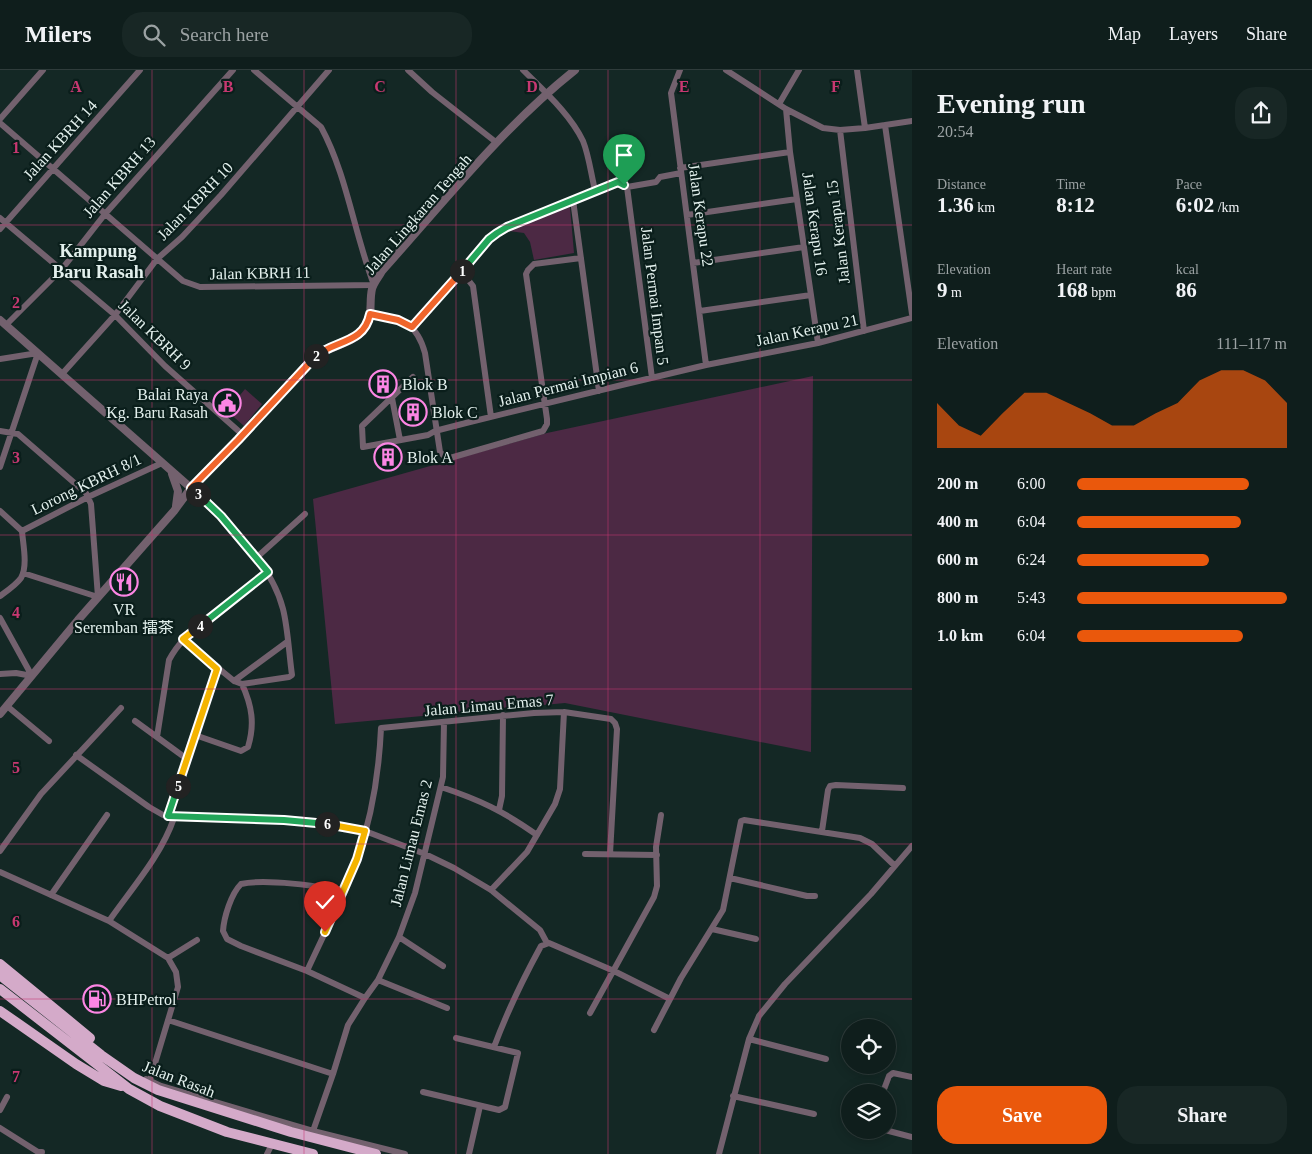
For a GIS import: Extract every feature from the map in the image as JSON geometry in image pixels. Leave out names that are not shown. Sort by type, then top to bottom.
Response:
[{"type":"highway","points":[[0,964],[129,1070],[158,1090]]},
{"type":"highway","name":"Jalan Rasah","points":[[0,975],[101,1055],[134,1078],[158,1090],[291,1132],[376,1154]]},
{"type":"highway","name":"Jalan Rasah","points":[[0,989],[129,1089],[160,1106],[227,1132],[313,1154]]},
{"type":"highway","points":[[0,1011],[76,1064],[104,1081],[129,1089]]},
{"type":"street","points":[[0,119],[43,70]]},
{"type":"street","name":"Jalan KBRH 14","points":[[0,229],[3,220],[140,70]]},
{"type":"street","name":"Jalan KBRH 13","points":[[3,323],[62,269],[105,214],[233,70]]},
{"type":"street","points":[[254,70],[321,127],[328,139],[338,165],[363,256],[374,285]]},
{"type":"street","name":"Jalan KBRH 10","points":[[62,374],[115,315],[157,259],[202,216],[329,70]]},
{"type":"street","points":[[408,70],[432,92],[497,143]]},
{"type":"street","points":[[523,70],[567,117],[583,143],[595,190]]},
{"type":"street","name":"Jalan Lingkaran Tengah","points":[[0,714],[98,597],[174,511],[191,488],[312,359],[319,353],[349,341],[362,332],[367,325],[370,314],[374,285],[382,271],[497,143],[547,94],[575,70]]},
{"type":"street","name":"Jalan Kerapu 22","points":[[680,70],[671,93],[706,365]]},
{"type":"street","points":[[726,70],[786,109],[818,126],[840,130],[912,121]]},
{"type":"street","points":[[779,104],[799,70]]},
{"type":"street","points":[[857,70],[865,128]]},
{"type":"street","name":"Jalan Kerapu 16","points":[[786,109],[790,152],[818,343]]},
{"type":"street","name":"Jalan KBRH 11","points":[[0,123],[157,259],[183,281],[192,286],[200,288],[374,285]]},
{"type":"street","points":[[885,125],[912,314]]},
{"type":"street","name":"Jalan Kerapu 15","points":[[840,130],[864,332]]},
{"type":"street","points":[[412,327],[489,239],[507,227],[618,182],[626,187],[656,182],[660,177],[681,171],[790,152]]},
{"type":"street","name":"Jalan Permai Impan 5","points":[[626,187],[652,378]]},
{"type":"street","points":[[687,215],[797,199]]},
{"type":"street","points":[[573,200],[599,391]]},
{"type":"street","name":"Jalan KBRH 9","points":[[3,220],[115,315],[165,366],[243,434]]},
{"type":"street","points":[[694,263],[804,247]]},
{"type":"street","points":[[370,314],[398,320],[412,327],[422,341],[435,431],[440,452],[446,458],[450,458],[542,431],[547,424],[526,274],[534,264],[581,258]]},
{"type":"street","points":[[462,272],[473,286],[491,417]]},
{"type":"street","points":[[700,312],[811,295]]},
{"type":"street","name":"Jalan Kerapu 21","points":[[706,365],[818,343],[912,318]]},
{"type":"street","points":[[3,323],[221,516],[268,572],[284,611],[292,674],[289,677],[242,684],[234,681],[217,669],[183,639]]},
{"type":"street","points":[[0,360],[38,353]]},
{"type":"street","points":[[0,467],[38,353]]},
{"type":"street","name":"Jalan Permai Impian 6","points":[[392,398],[362,426],[362,447],[428,435],[435,431],[706,365]]},
{"type":"street","points":[[400,440],[392,398],[413,377]]},
{"type":"street","points":[[0,431],[18,434],[86,493],[91,504],[98,597],[23,572]]},
{"type":"street","name":"Lorong KBRH 8/1","points":[[22,531],[88,497],[162,463]]},
{"type":"street","points":[[171,472],[178,491],[178,501],[174,511]]},
{"type":"street","points":[[0,512],[22,531],[23,572],[20,579],[0,596]]},
{"type":"street","points":[[256,558],[305,514]]},
{"type":"street","points":[[157,737],[169,660],[183,639],[268,572]]},
{"type":"street","points":[[0,618],[32,676]]},
{"type":"street","points":[[234,681],[287,642]]},
{"type":"street","points":[[109,921],[168,836],[171,817],[187,759],[217,669]]},
{"type":"street","points":[[0,674],[16,673],[32,676]]},
{"type":"street","points":[[195,735],[241,751],[248,747],[253,718],[242,684]]},
{"type":"street","points":[[7,706],[49,741]]},
{"type":"street","points":[[0,851],[41,794],[121,708]]},
{"type":"street","points":[[491,890],[522,858],[555,804],[560,790],[564,712]]},
{"type":"street","name":"Jalan Limau Emas 7","points":[[365,831],[378,768],[381,728],[564,712],[611,719],[615,722],[617,729],[610,854]]},
{"type":"street","points":[[499,810],[502,796],[503,716]]},
{"type":"street","points":[[135,721],[187,759]]},
{"type":"street","name":"Jalan Limau Emas 2","points":[[313,1131],[348,1025],[364,998],[378,980],[399,937],[415,893],[441,787],[444,722]]},
{"type":"street","points":[[76,755],[149,808],[171,817],[284,820],[340,825],[365,831],[425,854],[454,868],[491,890],[540,930],[547,943],[614,971],[670,999]]},
{"type":"street","points":[[822,831],[830,786],[903,788]]},
{"type":"street","points":[[441,787],[499,810],[537,835]]},
{"type":"street","points":[[590,1013],[654,897],[657,886],[656,847],[662,814]]},
{"type":"street","points":[[51,895],[107,816]]},
{"type":"street","points":[[654,1030],[670,999],[723,910],[741,821],[852,835],[868,841],[895,866]]},
{"type":"street","points":[[307,971],[343,893],[357,859],[365,831]]},
{"type":"street","points":[[719,1154],[749,1039],[759,1016],[785,984],[872,894],[912,846]]},
{"type":"street","points":[[585,854],[657,855]]},
{"type":"street","points":[[0,872],[109,921],[168,958],[178,980],[176,995],[150,1080]]},
{"type":"street","points":[[730,878],[807,896],[815,896]]},
{"type":"street","points":[[343,893],[320,887],[278,883],[244,883],[236,890],[223,928],[225,937],[241,946],[307,971],[364,998]]},
{"type":"street","points":[[712,929],[756,939]]},
{"type":"street","points":[[399,937],[443,966]]},
{"type":"street","points":[[168,958],[197,940]]},
{"type":"street","points":[[494,1047],[522,982],[541,946],[547,943]]},
{"type":"street","points":[[378,980],[432,1004],[447,1008]]},
{"type":"street","points":[[168,1020],[333,1074]]},
{"type":"street","points":[[423,1092],[499,1110],[505,1106],[518,1055],[516,1051],[456,1038]]},
{"type":"street","points":[[749,1039],[826,1059]]},
{"type":"street","points":[[129,1070],[161,1086],[313,1131],[405,1154]]},
{"type":"street","points":[[886,1084],[889,1076],[893,1073],[912,1076]]},
{"type":"street","points":[[733,1096],[814,1114]]},
{"type":"street","points":[[0,1110],[7,1097]]},
{"type":"street","points":[[469,1154],[480,1106]]},
{"type":"street","points":[[0,1128],[38,1152],[42,1152]]},
{"type":"street","points":[[896,1133],[912,1137]]},
{"type":"street","points":[[267,1154],[272,1144]]},
{"type":"shaded area","points":[[570,207],[574,253],[534,260],[530,242],[524,233],[509,231]]},
{"type":"shaded area","points":[[813,376],[811,752],[565,703],[335,724],[313,499],[547,433]]},
{"type":"shaded area","points":[[245,389],[262,404],[244,426],[227,411]]},
{"type":"place","name":"Blok B","points":[[383,384]]},
{"type":"place","name":"Balai Raya Kg. Baru Rasah","points":[[227,403]]},
{"type":"place","name":"Blok C","points":[[413,412]]},
{"type":"place","name":"Blok A","points":[[388,457]]},
{"type":"place","name":"VR Seremban 擂茶","points":[[124,582]]},
{"type":"place","name":"BHPetrol","points":[[97,999]]},
{"type":"district","name":"Kampung Baru Rasah","points":[[98,261]]},
{"type":"route","points":[[325,932],[357,859],[365,831],[347,826],[284,820],[174,818],[168,816],[217,669],[183,639],[268,572],[221,516],[191,488],[312,359],[324,350],[349,341],[362,332],[369,321],[370,314],[398,320],[412,327],[489,239],[497,233],[599,188],[618,182],[624,185]]}]
